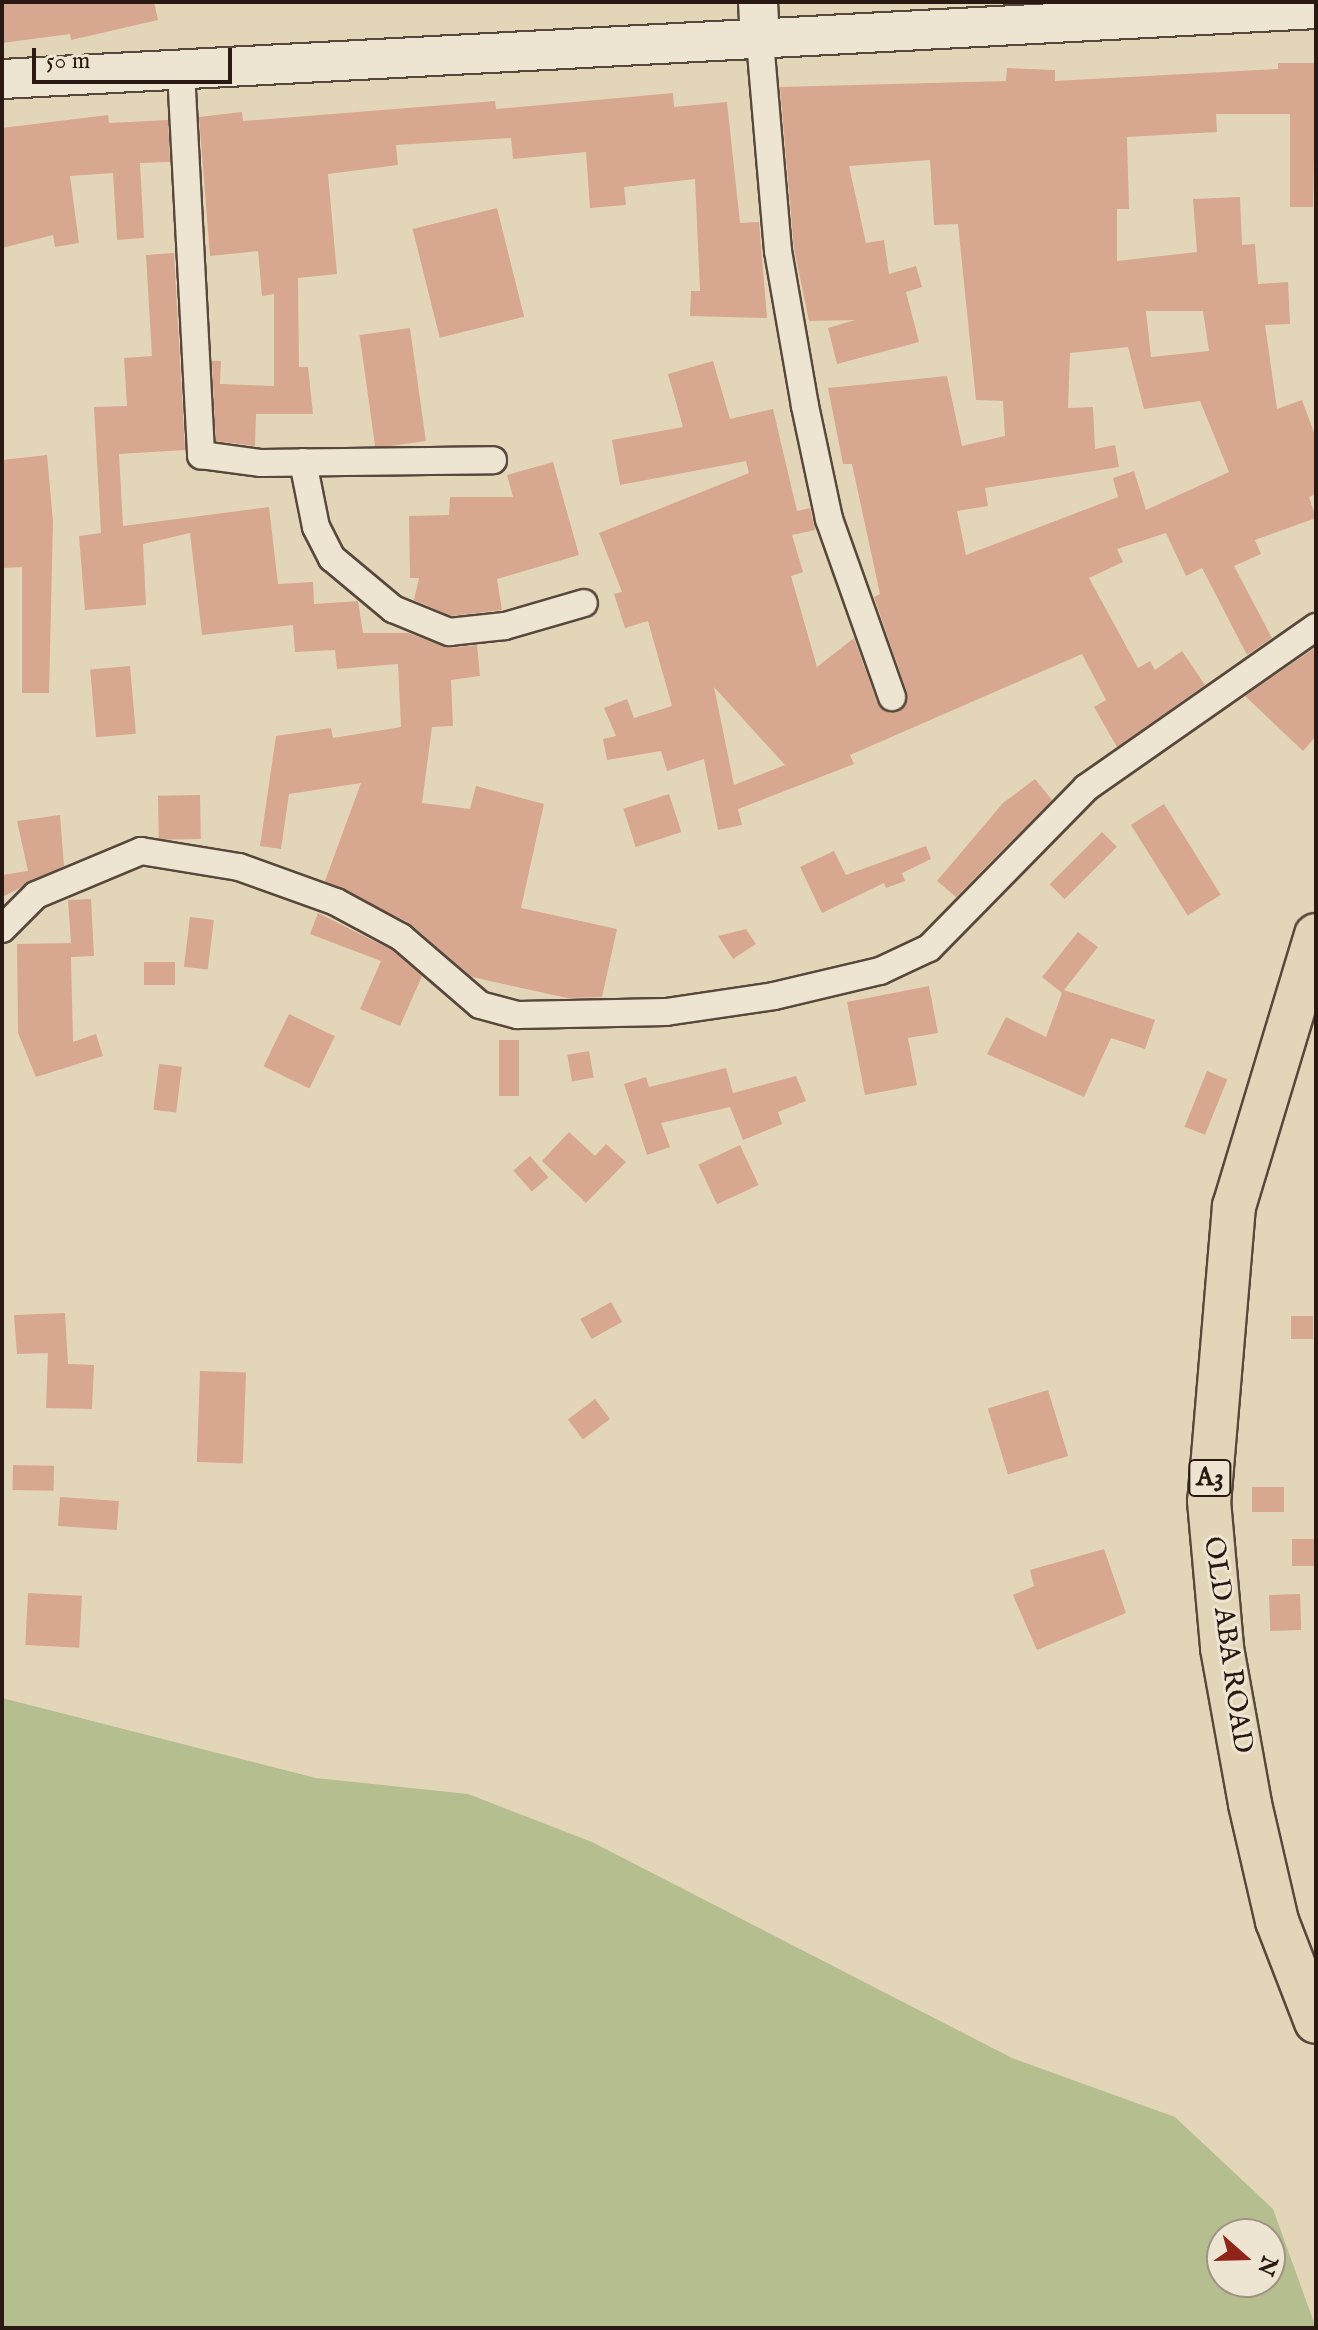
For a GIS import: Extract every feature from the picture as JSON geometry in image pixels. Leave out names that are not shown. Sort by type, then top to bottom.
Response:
[{"type":"main road","points":[[758,2],[760,41]]},
{"type":"main road","points":[[2,79],[760,41],[1275,7],[1316,9]]},
{"type":"main road","name":"OLD ABA ROAD","points":[[1316,935],[1234,1206],[1209,1501],[1222,1648],[1250,1804],[1277,1921],[1316,2022]]},
{"type":"street","points":[[760,41],[778,251],[805,406],[829,519],[892,697]]},
{"type":"street","points":[[181,71],[201,455],[303,462],[493,460]]},
{"type":"street","points":[[303,462],[316,527],[332,558],[393,609],[449,632],[505,626],[584,603]]},
{"type":"street","points":[[2,929],[36,895],[141,851],[239,867],[336,902],[401,937],[480,1005],[518,1015],[651,1014],[774,996],[880,971],[929,948],[1086,788],[1316,627]]},
{"type":"green space","points":[[2,1698],[316,1778],[468,1794],[592,1842],[1012,2058],[1175,2117],[1273,2209],[1276,2218],[1206,2218],[1206,2298],[1286,2298],[1286,2245],[1316,2328],[2,2328]]},
{"type":"building","points":[[2,2],[154,2],[158,20],[71,40],[70,34],[2,43]]},
{"type":"building","points":[[1278,63],[1316,63],[1313,207],[1290,207],[1290,114],[1216,114],[1217,132],[1127,137],[1129,209],[1117,209],[1117,261],[1197,252],[1193,199],[1240,197],[1242,245],[1255,244],[1258,284],[1288,282],[1290,324],[1265,325],[1277,409],[1302,400],[1316,438],[1316,494],[1309,497],[1316,518],[1255,540],[1261,554],[1234,566],[1272,638],[1247,655],[1202,568],[1186,576],[1166,533],[1117,549],[1123,562],[1089,578],[1138,668],[1150,661],[1155,670],[1182,651],[1205,685],[1117,747],[1094,707],[1106,700],[1082,654],[850,755],[854,764],[738,809],[742,825],[718,830],[704,759],[667,771],[661,751],[607,760],[603,739],[616,736],[604,708],[627,699],[634,718],[672,706],[648,621],[625,628],[614,594],[622,592],[599,533],[749,473],[746,461],[620,485],[612,440],[683,427],[668,374],[713,361],[730,419],[773,409],[797,511],[810,508],[815,530],[792,535],[803,572],[791,576],[817,667],[854,638],[877,702],[890,713],[905,707],[907,692],[874,597],[880,594],[852,464],[843,464],[828,388],[947,376],[962,446],[1005,436],[1003,401],[976,400],[958,224],[934,225],[930,160],[849,166],[866,243],[884,240],[889,274],[916,266],[922,287],[906,292],[919,342],[837,364],[828,328],[855,320],[809,321],[794,249],[780,87],[1006,81],[1007,68],[1055,70],[1055,81],[1278,69]],"holes":[[[1146,311],[1203,311],[1209,351],[1151,357]],[[1128,347],[1144,409],[1200,401],[1229,472],[1146,510],[1134,471],[1113,478],[1118,497],[966,555],[957,511],[988,506],[985,488],[1119,467],[1115,445],[1095,449],[1093,407],[1068,408],[1070,353]],[[714,687],[785,765],[734,785]]]},
{"type":"building","points":[[673,93],[674,107],[727,102],[740,223],[759,222],[767,318],[690,316],[691,291],[700,291],[695,179],[624,187],[626,205],[590,208],[586,152],[513,159],[511,138],[396,145],[398,165],[328,174],[337,274],[298,278],[299,367],[308,367],[313,414],[256,414],[255,446],[216,441],[212,361],[221,361],[220,384],[274,386],[274,294],[262,296],[258,251],[210,256],[199,117],[242,112],[243,121],[495,101],[496,109]]},
{"type":"building","points":[[108,115],[109,123],[168,120],[170,162],[140,163],[144,238],[117,240],[113,173],[70,176],[79,243],[55,247],[53,235],[2,248],[2,128]]},
{"type":"building","points":[[497,208],[524,317],[440,338],[413,229]]},
{"type":"building","points":[[174,253],[185,450],[119,454],[123,526],[269,507],[278,584],[313,582],[314,604],[358,601],[363,633],[408,633],[450,648],[477,645],[480,676],[451,680],[453,726],[432,727],[422,803],[470,809],[476,786],[544,804],[521,908],[617,929],[602,997],[567,998],[472,977],[409,923],[325,881],[361,783],[289,794],[281,849],[260,846],[276,736],[331,728],[333,738],[401,727],[398,664],[337,669],[335,650],[295,652],[293,625],[202,635],[190,533],[143,544],[146,605],[85,610],[79,536],[101,533],[94,407],[127,406],[124,358],[152,356],[146,255]]},
{"type":"building","points":[[410,328],[426,441],[375,448],[359,335]]},
{"type":"building","points":[[47,455],[53,521],[49,693],[22,693],[22,567],[4,568],[2,460]]},
{"type":"building","points":[[553,462],[579,555],[497,579],[502,610],[451,616],[414,600],[419,578],[410,578],[409,516],[449,515],[450,497],[513,497],[507,475]]},
{"type":"building","points":[[1316,647],[1316,736],[1303,751],[1245,696]]},
{"type":"building","points":[[130,666],[136,734],[96,737],[90,669]]},
{"type":"building","points":[[1035,779],[1052,800],[956,897],[937,881],[1003,803]]},
{"type":"building","points":[[669,794],[681,832],[636,847],[623,809]]},
{"type":"building","points":[[200,795],[201,839],[159,840],[158,796]]},
{"type":"building","points":[[1164,804],[1221,895],[1188,915],[1131,825]]},
{"type":"building","points":[[60,815],[64,866],[2,897],[2,875],[28,871],[17,821]]},
{"type":"building","points":[[1102,832],[1117,847],[1065,899],[1050,884]]},
{"type":"building","points":[[926,846],[931,859],[902,873],[905,881],[886,888],[884,883],[822,913],[800,867],[834,851],[846,875]]},
{"type":"building","points":[[91,899],[94,956],[71,957],[73,1042],[96,1034],[103,1056],[36,1077],[18,1033],[17,944],[71,943],[68,900]]},
{"type":"building","points":[[318,913],[392,950],[422,976],[400,1026],[360,1009],[381,961],[310,934]]},
{"type":"building","points":[[190,917],[214,920],[208,970],[184,967]]},
{"type":"building","points":[[746,929],[756,944],[733,959],[718,936]]},
{"type":"building","points":[[1078,932],[1098,947],[1064,990],[1155,1020],[1145,1049],[1111,1038],[1084,1097],[987,1054],[1006,1017],[1046,1037],[1062,993],[1042,977]]},
{"type":"building","points":[[144,962],[175,962],[175,985],[144,985]]},
{"type":"building","points":[[929,986],[938,1033],[908,1038],[917,1085],[865,1095],[847,1002]]},
{"type":"building","points":[[289,1014],[335,1036],[309,1088],[264,1066]]},
{"type":"building","points":[[499,1040],[519,1040],[519,1096],[499,1096]]},
{"type":"building","points":[[589,1051],[594,1078],[572,1081],[567,1055]]},
{"type":"building","points":[[159,1064],[182,1067],[176,1112],[153,1110]]},
{"type":"building","points":[[726,1068],[733,1093],[796,1076],[806,1101],[778,1112],[782,1124],[743,1140],[730,1107],[661,1123],[670,1147],[647,1155],[624,1084],[646,1077],[649,1087]]},
{"type":"building","points":[[1207,1071],[1227,1079],[1205,1135],[1185,1127]]},
{"type":"building","points":[[569,1132],[595,1156],[606,1144],[626,1162],[586,1203],[542,1161]]},
{"type":"building","points":[[740,1145],[759,1185],[717,1204],[698,1164]]},
{"type":"building","points":[[530,1156],[548,1177],[532,1192],[513,1170]]},
{"type":"building","points":[[611,1302],[622,1322],[592,1339],[580,1319]]},
{"type":"building","points":[[65,1313],[68,1364],[94,1365],[92,1409],[46,1408],[48,1353],[17,1354],[14,1315]]},
{"type":"building","points":[[1291,1316],[1313,1316],[1313,1339],[1291,1339]]},
{"type":"building","points":[[200,1371],[246,1373],[243,1464],[197,1462]]},
{"type":"building","points":[[1048,1390],[1068,1456],[1008,1474],[988,1408]]},
{"type":"building","points":[[595,1399],[610,1419],[583,1439],[568,1419]]},
{"type":"building","points":[[13,1465],[54,1466],[54,1491],[13,1490]]},
{"type":"building","points":[[1252,1487],[1284,1487],[1284,1512],[1252,1512]]},
{"type":"building","points":[[60,1497],[119,1501],[117,1530],[58,1526]]},
{"type":"building","points":[[1292,1539],[1316,1539],[1316,1566],[1292,1566]]},
{"type":"building","points":[[1104,1549],[1126,1613],[1037,1650],[1013,1595],[1034,1586],[1030,1570]]},
{"type":"building","points":[[28,1593],[82,1596],[79,1648],[25,1645]]},
{"type":"building","points":[[1300,1594],[1301,1630],[1270,1631],[1269,1595]]}]
